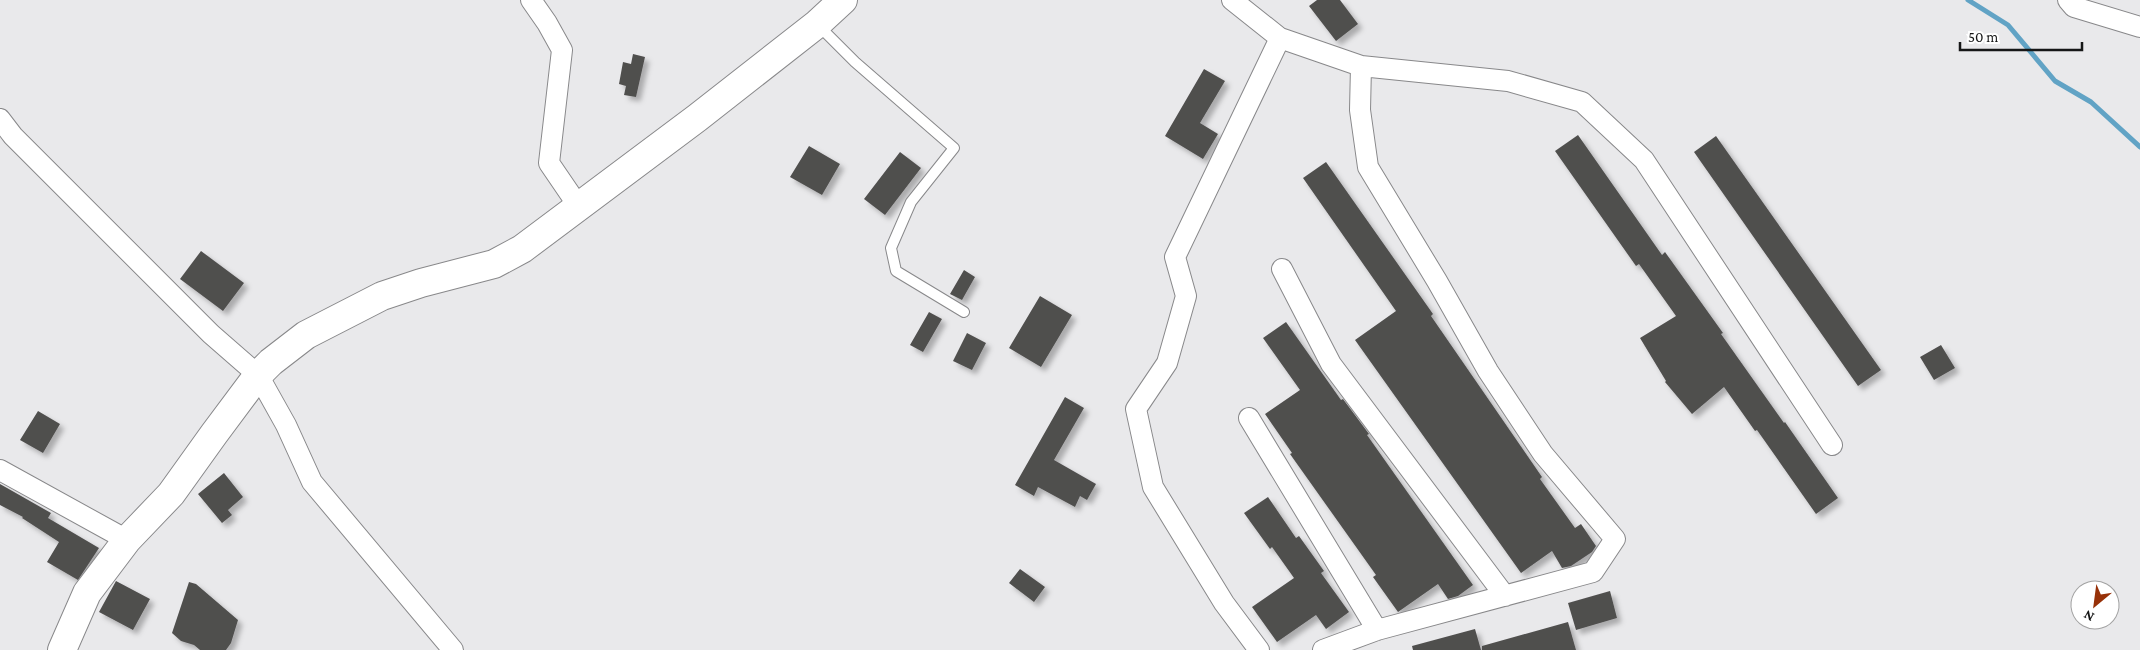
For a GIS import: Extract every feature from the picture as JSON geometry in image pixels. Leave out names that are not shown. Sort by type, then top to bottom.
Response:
[{"type":"street","points":[[531,0],[562,50],[550,163],[579,207]]},
{"type":"street","points":[[62,650],[87,593],[127,540],[171,494],[258,375],[271,362],[306,335],[390,294],[421,283],[494,264],[522,249],[817,24],[843,0]]},
{"type":"street","points":[[1232,0],[1280,38],[1361,66],[1508,81],[1582,102],[1644,160],[1832,446]]},
{"type":"street","points":[[2068,0],[2074,7],[2140,26]]},
{"type":"street","points":[[1259,650],[1224,603],[1153,487],[1136,409],[1167,362],[1186,296],[1175,257],[1280,38]]},
{"type":"street","points":[[1324,650],[1377,630],[1593,572],[1615,539],[1543,454],[1493,380],[1368,167],[1360,110],[1361,66]]},
{"type":"street","points":[[0,119],[20,143],[204,327],[258,375],[286,425],[312,482],[453,650]]},
{"type":"street","points":[[1282,269],[1331,364],[1505,596]]},
{"type":"street","points":[[1249,418],[1377,630]]},
{"type":"street","points":[[0,470],[127,540]]},
{"type":"lane","points":[[817,24],[855,62],[954,148],[911,202],[891,248],[896,271],[964,312]]},
{"type":"building","points":[[1317,0],[1340,0],[1358,24],[1336,41],[1309,6]]},
{"type":"building","points":[[633,54],[645,57],[636,97],[624,95],[626,86],[619,84],[623,62],[631,64]]},
{"type":"building","points":[[1204,69],[1225,81],[1200,123],[1218,134],[1203,159],[1165,136]]},
{"type":"building","points":[[1578,135],[1662,255],[1665,252],[1838,498],[1816,514],[1724,387],[1692,414],[1665,382],[1640,338],[1676,316],[1639,264],[1636,266],[1555,151]]},
{"type":"building","points":[[1716,136],[1881,370],[1858,386],[1694,152]]},
{"type":"building","points":[[809,146],[840,164],[822,195],[790,177]]},
{"type":"building","points":[[900,152],[921,168],[885,215],[864,199]]},
{"type":"building","points":[[1326,162],[1433,314],[1431,316],[1542,477],[1540,479],[1575,528],[1581,524],[1596,546],[1592,552],[1571,566],[1562,568],[1552,551],[1521,573],[1355,340],[1396,311],[1303,178]]},
{"type":"building","points":[[201,251],[244,283],[223,311],[180,279]]},
{"type":"building","points":[[964,270],[975,277],[962,300],[950,294]]},
{"type":"building","points":[[1040,296],[1072,315],[1041,367],[1009,348]]},
{"type":"building","points":[[929,312],[942,319],[923,352],[910,345]]},
{"type":"building","points":[[1286,322],[1341,400],[1343,399],[1369,434],[1367,435],[1473,585],[1458,596],[1448,599],[1438,584],[1398,612],[1373,577],[1376,575],[1290,454],[1292,453],[1265,414],[1300,390],[1263,338]]},
{"type":"building","points":[[967,333],[986,343],[972,370],[953,361]]},
{"type":"building","points":[[1941,345],[1955,368],[1934,380],[1920,357]]},
{"type":"building","points":[[1065,397],[1084,408],[1054,460],[1096,484],[1087,500],[1080,496],[1075,507],[1038,487],[1034,496],[1015,485]]},
{"type":"building","points":[[38,411],[60,424],[43,453],[20,440]]},
{"type":"building","points":[[224,473],[243,497],[228,510],[232,515],[222,523],[198,494]]},
{"type":"building","points":[[0,484],[51,513],[48,518],[99,548],[78,580],[47,562],[59,542],[23,517],[0,505]]},
{"type":"building","points":[[1268,497],[1296,538],[1299,536],[1324,571],[1321,573],[1349,612],[1326,629],[1316,615],[1277,642],[1252,607],[1294,578],[1244,513]]},
{"type":"building","points":[[1020,569],[1045,587],[1034,602],[1009,583]]},
{"type":"building","points":[[116,581],[150,599],[133,630],[99,612]]},
{"type":"building","points":[[189,582],[196,584],[238,620],[231,643],[226,650],[200,650],[194,645],[181,641],[172,633]]},
{"type":"building","points":[[1610,591],[1617,618],[1576,630],[1568,603]]},
{"type":"building","points":[[1568,622],[1576,650],[1482,650],[1482,646]]},
{"type":"building","points":[[1475,629],[1481,650],[1413,650],[1412,646]]},
{"type":"waterway","points":[[1968,0],[2008,25],[2055,81],[2091,102],[2140,147]]}]
